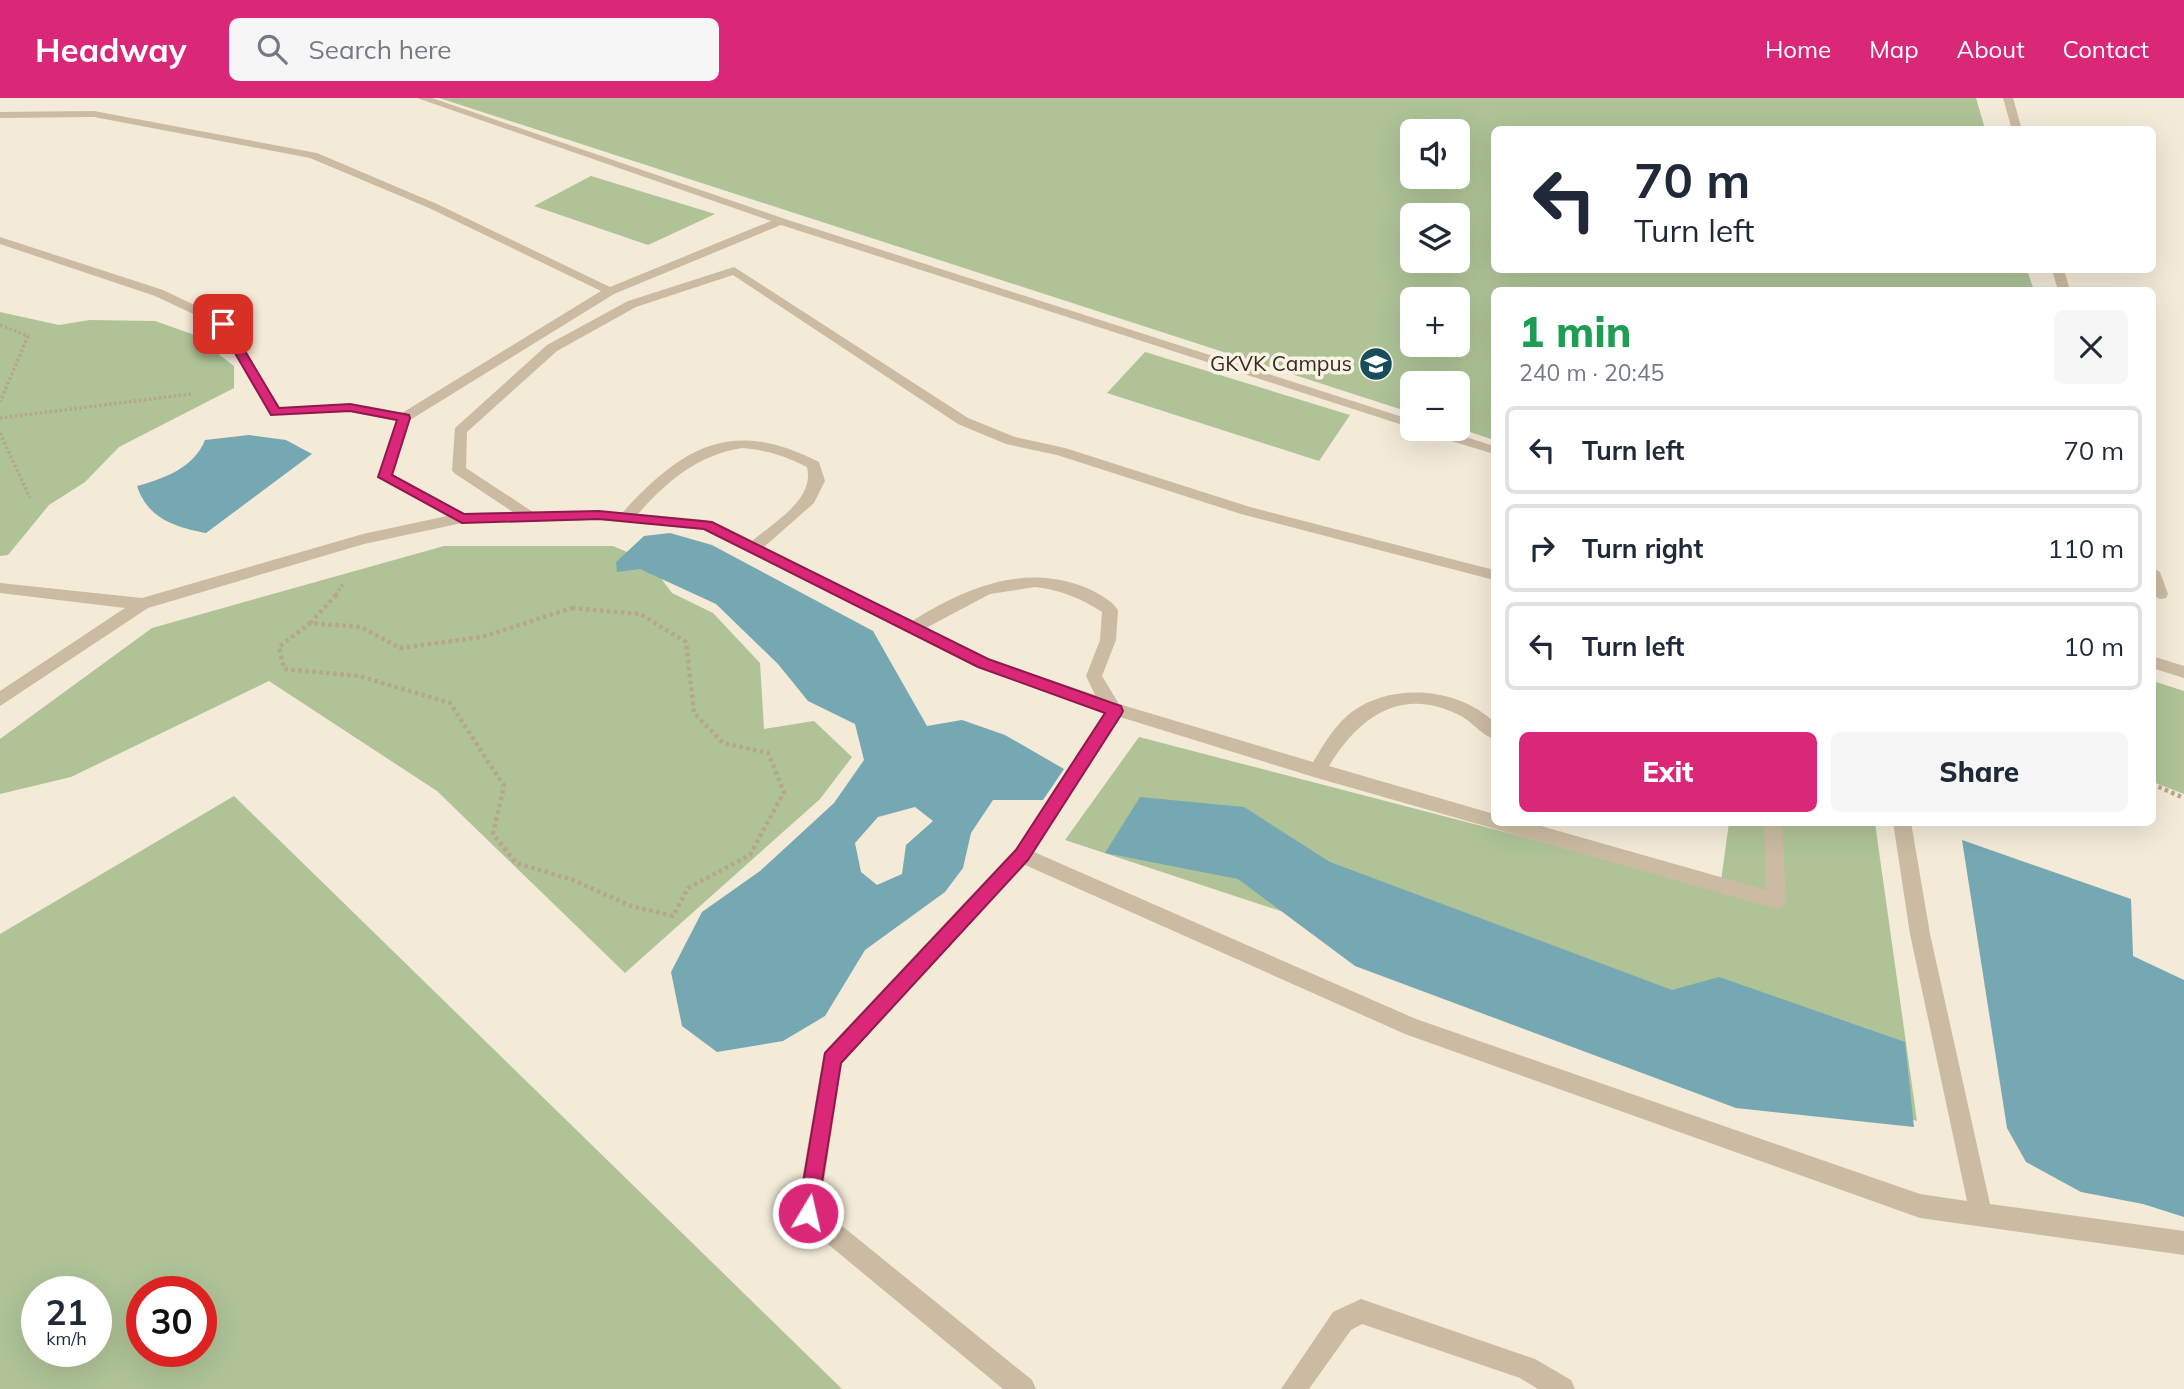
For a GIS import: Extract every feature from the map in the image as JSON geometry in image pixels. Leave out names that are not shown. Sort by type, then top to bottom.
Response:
[{"type":"street","points":[[422,98],[781,220],[1400,420]]},
{"type":"street","points":[[2008,98],[2016,126]]},
{"type":"street","points":[[0,116],[94,114],[313,155],[433,206],[610,291]]},
{"type":"street","points":[[462,518],[385,477],[404,418],[610,291],[781,220]]},
{"type":"street","points":[[0,240],[159,293],[223,324],[276,412],[350,408],[404,418]]},
{"type":"street","points":[[529,516],[459,470],[460,431],[552,348],[632,304],[734,271],[963,421],[1011,441],[1060,451],[1247,511],[1491,574]]},
{"type":"street","points":[[559,321],[584,331]]},
{"type":"street","points":[[1465,441],[1491,449]]},
{"type":"street","points":[[627,517],[658,482],[686,461],[736,444],[765,445],[814,465],[818,481],[809,500],[753,548]]},
{"type":"street","points":[[0,700],[142,604],[363,539],[462,518],[599,515],[627,517],[707,525],[983,663],[1115,711],[1491,820]]},
{"type":"street","points":[[914,628],[948,605],[978,592],[1014,582],[1041,580],[1060,583],[1092,595],[1110,610],[1110,625],[1095,682],[1115,711]]},
{"type":"street","points":[[2156,583],[2160,594]]},
{"type":"street","points":[[0,588],[142,604]]},
{"type":"street","points":[[2156,663],[2184,672]]},
{"type":"street","points":[[1317,771],[1338,737],[1361,714],[1390,702],[1429,699],[1466,708],[1491,729]]},
{"type":"street","points":[[1023,1389],[808,1213],[832,1059],[1022,855],[1115,711]]},
{"type":"street","points":[[1512,826],[1776,901],[1773,826]]},
{"type":"street","points":[[1903,826],[1920,934],[1980,1214]]},
{"type":"street","points":[[1022,855],[1412,1027],[1920,1206],[2184,1243]]},
{"type":"street","points":[[1294,1389],[1342,1321],[1361,1311],[1526,1368],[1562,1389]]},
{"type":"path","points":[[0,325],[28,336],[0,402]]},
{"type":"path","points":[[0,418],[191,394]]},
{"type":"path","points":[[0,433],[30,498]]},
{"type":"path","points":[[310,623],[361,627],[400,648],[482,637],[572,608],[640,614],[686,642],[694,713],[723,743],[768,753],[784,792],[750,855],[688,888],[673,916],[631,906],[573,880],[516,863],[494,834],[503,786],[450,703],[359,676],[284,669],[279,647],[310,623],[341,590],[363,539]]},
{"type":"path","points":[[2156,786],[2184,797]]},
{"type":"green space","name":"GKVK Campus","points":[[439,98],[1976,98],[1984,126],[1491,126],[1491,273],[2028,273],[2033,287],[1491,287],[1491,439],[1470,432],[1470,371],[1400,371],[1400,409]]},
{"type":"green space","points":[[591,176],[715,214],[648,245],[534,206]]},
{"type":"green space","points":[[0,312],[59,325],[90,320],[155,321],[192,334],[234,366],[234,388],[119,447],[85,482],[49,505],[8,555],[0,556]]},
{"type":"green space","points":[[1145,352],[1350,415],[1319,461],[1107,393]]},
{"type":"green space","points":[[444,546],[613,546],[648,561],[672,593],[713,613],[760,663],[764,729],[814,721],[852,757],[820,799],[625,973],[437,791],[269,681],[71,777],[0,794],[0,739],[152,628]]},
{"type":"green space","points":[[2156,682],[2184,691],[2184,794],[2156,783]]},
{"type":"green space","points":[[1139,737],[1720,888],[1729,826],[1875,826],[1917,1121],[1065,840]]},
{"type":"green space","points":[[234,796],[842,1389],[0,1389],[0,934]]},
{"type":"water","points":[[249,435],[286,440],[312,454],[206,533],[164,520],[155,514],[142,497],[137,486],[167,476],[186,465],[205,440]]},
{"type":"water","points":[[670,533],[712,545],[873,631],[927,726],[962,720],[1005,735],[1064,769],[1043,800],[993,800],[971,833],[963,868],[945,892],[865,950],[825,1016],[783,1041],[717,1052],[682,1026],[671,972],[702,912],[760,871],[834,803],[864,760],[855,724],[808,701],[778,664],[716,604],[640,569],[617,572],[616,562],[644,536]],"holes":[[[915,807],[933,821],[906,845],[902,874],[877,885],[861,872],[855,843],[878,817]]]},
{"type":"water","points":[[1140,797],[1244,807],[1330,862],[1672,990],[1719,977],[1905,1042],[1914,1127],[1736,1108],[1355,966],[1238,879],[1105,853]]},
{"type":"water","points":[[1962,840],[2131,899],[2133,956],[2184,980],[2184,1217],[2143,1204],[2081,1192],[2026,1162],[2007,1128]]},
{"type":"place","name":"GKVK Campus","points":[[1376,364]]},
{"type":"route","points":[[223,324],[276,412],[350,408],[404,418],[385,477],[462,518],[599,515],[707,525],[983,663],[1115,711],[1022,855],[832,1059],[808,1213]]}]
